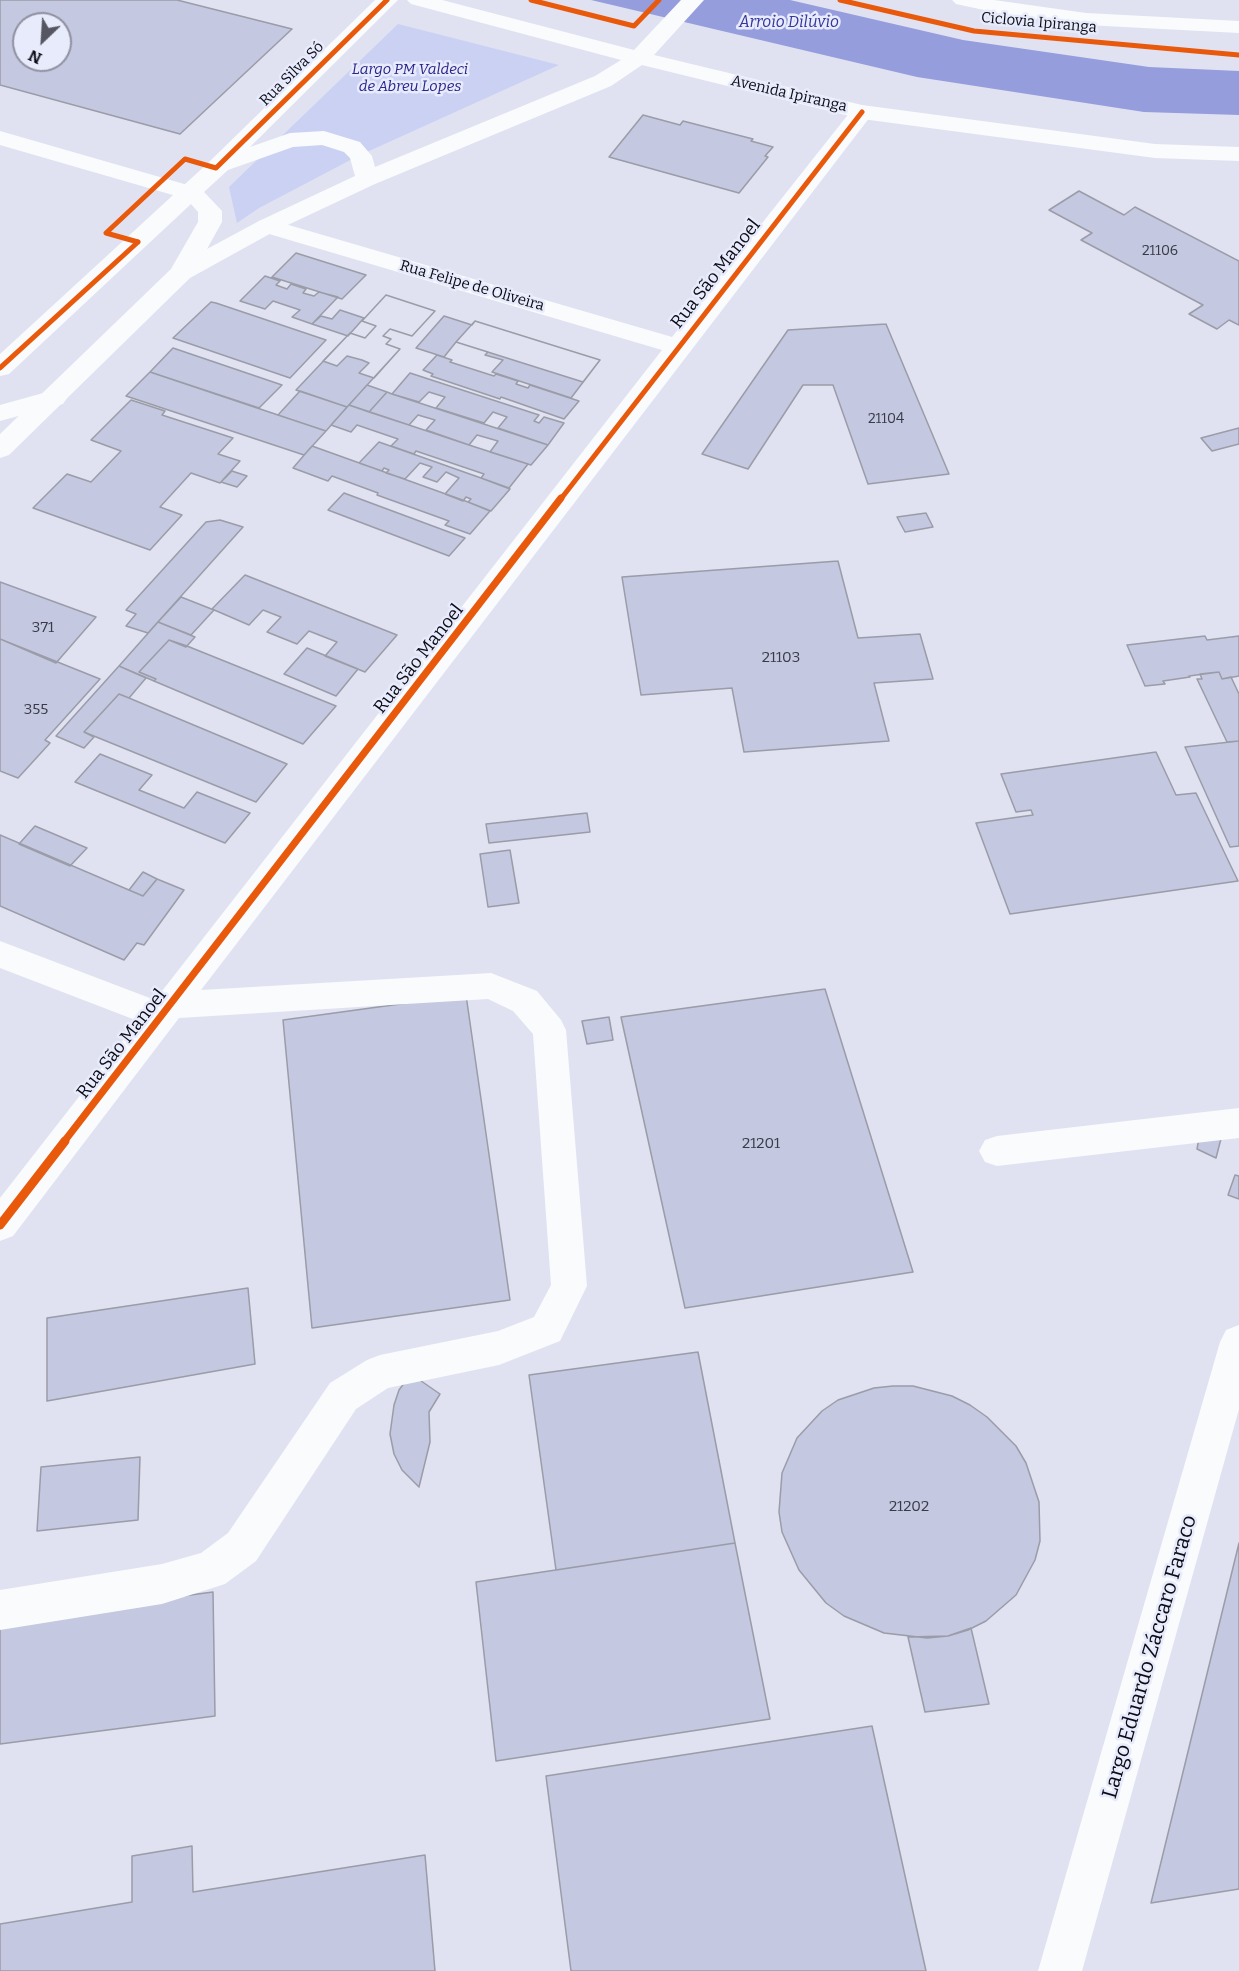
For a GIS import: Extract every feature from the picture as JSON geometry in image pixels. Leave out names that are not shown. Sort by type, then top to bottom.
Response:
[{"type":"main road","name":"Rua Silva Só","points":[[0,368],[190,193],[387,0]]},
{"type":"main road","name":"Avenida Ipiranga","points":[[418,0],[639,58],[862,112],[1155,151],[1239,154]]},
{"type":"main road","points":[[181,273],[267,226],[367,179],[603,81],[639,58],[693,0]]},
{"type":"main road","points":[[963,0],[1086,19],[1239,27]]},
{"type":"main road","name":"Rua São Manoel","points":[[0,1225],[862,112]]},
{"type":"main road","points":[[0,138],[190,193],[202,201],[210,211],[210,222],[181,273],[0,449]]},
{"type":"main road","points":[[216,168],[290,140],[324,138],[352,147],[361,156],[367,179]]},
{"type":"main road","name":"Rua Felipe de Oliveira","points":[[267,226],[678,347]]},
{"type":"main road","points":[[0,412],[54,398]]},
{"type":"main road","points":[[0,954],[168,1011],[365,992],[491,986],[525,1001],[549,1030],[569,1286],[547,1329],[499,1348],[380,1372],[343,1396],[242,1547],[211,1570],[162,1584],[0,1610]]},
{"type":"main road","points":[[997,1151],[1239,1123]]},
{"type":"main road","name":"Largo Eduardo Záccaro Faraco","points":[[1060,1971],[1239,1342]]},
{"type":"green space","name":"Largo PM Valdeci de Abreu Lopes","points":[[398,24],[559,65],[358,156],[259,208],[237,223],[229,187]]},
{"type":"water","name":"Arroio Dilúvio","points":[[591,0],[790,0],[963,40],[1149,67],[1239,71],[1239,115],[1144,112],[917,77]]},
{"type":"building","points":[[0,0],[177,0],[292,29],[180,134],[0,85]]},
{"type":"building","points":[[643,115],[680,125],[683,121],[753,139],[751,141],[773,147],[765,156],[768,157],[739,193],[609,157]]},
{"type":"building","points":[[1079,191],[1124,215],[1135,207],[1239,261],[1239,325],[1229,320],[1217,329],[1189,314],[1203,305],[1081,240],[1092,233],[1049,210]]},
{"type":"building","points":[[296,253],[366,275],[342,299],[272,277]]},
{"type":"building","points":[[265,276],[280,281],[276,285],[287,289],[291,284],[306,289],[303,293],[314,296],[319,292],[338,297],[312,324],[292,317],[300,310],[273,301],[265,309],[240,301]]},
{"type":"building","points":[[386,295],[435,311],[412,336],[390,329],[383,336],[391,339],[386,344],[400,349],[347,407],[296,390],[350,333],[365,338],[376,326],[362,321]]},
{"type":"building","points":[[386,295],[435,311],[412,336],[390,329],[383,336],[391,339],[386,344],[400,349],[374,378],[359,373],[369,363],[362,360],[347,356],[337,366],[323,361],[350,333],[365,338],[376,326],[362,321]]},
{"type":"building","points":[[211,302],[326,340],[290,378],[173,338]]},
{"type":"building","points":[[340,310],[364,318],[348,336],[312,324],[321,316],[332,319]]},
{"type":"building","points":[[444,316],[472,325],[475,321],[600,360],[571,398],[492,372],[503,360],[485,355],[488,352],[456,342],[444,357],[416,348]]},
{"type":"building","points":[[475,321],[600,360],[583,382],[456,342]]},
{"type":"building","points":[[886,324],[949,474],[868,484],[833,385],[803,385],[748,469],[702,454],[788,330]]},
{"type":"building","points":[[173,348],[282,385],[259,408],[150,372]]},
{"type":"building","points":[[437,355],[452,360],[450,362],[518,381],[516,384],[528,388],[530,385],[579,401],[564,419],[501,397],[500,399],[431,376],[433,374],[423,370]]},
{"type":"building","points":[[150,372],[326,431],[304,455],[126,396]]},
{"type":"building","points":[[410,373],[539,415],[534,421],[539,423],[544,417],[564,423],[548,445],[498,428],[507,417],[493,412],[484,423],[436,408],[445,397],[429,392],[419,402],[392,394]]},
{"type":"building","points":[[367,385],[387,392],[369,412],[349,405]]},
{"type":"building","points":[[300,391],[347,407],[326,431],[278,415]]},
{"type":"building","points":[[387,392],[548,445],[531,465],[490,452],[498,441],[477,435],[469,445],[426,430],[435,420],[418,415],[409,425],[369,412]]},
{"type":"building","points":[[131,400],[165,411],[162,415],[233,438],[218,454],[240,461],[220,483],[191,473],[160,507],[182,515],[150,550],[33,508],[67,474],[91,482],[121,451],[91,440]]},
{"type":"building","points":[[349,405],[528,464],[509,488],[481,478],[484,474],[416,451],[414,454],[391,446],[398,439],[357,425],[351,432],[331,425]]},
{"type":"building","points":[[1239,428],[1239,444],[1212,451],[1201,438]]},
{"type":"building","points":[[379,442],[510,489],[491,511],[468,502],[471,499],[466,497],[463,501],[445,494],[459,478],[446,472],[437,482],[423,477],[432,467],[420,463],[405,479],[386,473],[389,470],[384,468],[382,471],[359,463]]},
{"type":"building","points":[[312,446],[490,511],[470,534],[445,525],[449,521],[377,495],[378,493],[332,476],[328,481],[293,468]]},
{"type":"building","points":[[232,471],[247,476],[237,487],[221,482]]},
{"type":"building","points":[[344,493],[465,538],[449,556],[328,510]]},
{"type":"building","points":[[926,513],[933,527],[905,532],[897,517]]},
{"type":"building","points":[[220,520],[243,527],[148,633],[126,626],[136,614],[126,610],[206,522]]},
{"type":"building","points":[[838,561],[858,638],[920,634],[933,679],[874,683],[889,741],[744,752],[732,688],[641,695],[622,577]]},
{"type":"building","points":[[245,575],[397,635],[365,672],[325,656],[337,642],[309,631],[297,644],[267,632],[281,617],[263,610],[249,625],[212,609]]},
{"type":"building","points":[[0,582],[96,617],[56,663],[0,639]]},
{"type":"building","points":[[181,597],[214,610],[191,635],[158,622]]},
{"type":"building","points":[[158,622],[195,637],[186,647],[169,640],[139,672],[156,679],[154,681],[119,666]]},
{"type":"building","points":[[1205,636],[1207,640],[1239,636],[1239,676],[1222,679],[1219,672],[1145,686],[1127,645]]},
{"type":"building","points":[[0,639],[100,679],[45,740],[50,743],[18,778],[0,771]]},
{"type":"building","points":[[169,640],[336,706],[303,744],[154,681],[156,679],[139,672]]},
{"type":"building","points":[[307,648],[358,669],[336,696],[284,674]]},
{"type":"building","points":[[119,666],[146,678],[129,698],[119,694],[84,732],[94,737],[84,748],[56,736]]},
{"type":"building","points":[[1219,672],[1222,679],[1231,677],[1239,694],[1239,741],[1227,742],[1197,679],[1202,679],[1200,674]]},
{"type":"building","points":[[119,694],[287,764],[256,802],[84,732]]},
{"type":"building","points":[[1239,741],[1239,846],[1230,847],[1185,747]]},
{"type":"building","points":[[1156,752],[1176,795],[1196,793],[1238,881],[1010,914],[976,823],[1033,815],[1031,810],[1016,812],[1001,774]]},
{"type":"building","points":[[100,754],[152,775],[139,790],[184,808],[197,792],[250,813],[225,843],[75,782]]},
{"type":"building","points":[[587,813],[590,832],[489,843],[486,824]]},
{"type":"building","points":[[35,826],[87,848],[70,866],[19,844]]},
{"type":"building","points":[[0,835],[143,896],[157,879],[184,890],[144,945],[137,943],[124,960],[0,906]]},
{"type":"building","points":[[510,850],[519,903],[488,907],[480,854]]},
{"type":"building","points":[[143,872],[157,879],[143,896],[129,890]]},
{"type":"building","points":[[825,989],[913,1272],[685,1308],[621,1017]]},
{"type":"building","points":[[466,995],[510,1300],[312,1328],[283,1020]]},
{"type":"building","points":[[609,1017],[613,1040],[587,1044],[582,1021]]},
{"type":"building","points":[[1223,1131],[1216,1158],[1197,1149],[1200,1133]]},
{"type":"building","points":[[1235,1175],[1239,1176],[1239,1199],[1228,1195]]},
{"type":"building","points":[[248,1288],[255,1364],[47,1401],[47,1318]]},
{"type":"building","points":[[698,1352],[735,1543],[556,1570],[529,1375]]},
{"type":"building","points":[[411,1374],[440,1394],[429,1412],[430,1442],[419,1487],[402,1470],[394,1454],[390,1434],[394,1405],[399,1390]]},
{"type":"building","points":[[913,1386],[952,1396],[987,1417],[1016,1446],[1026,1463],[1039,1502],[1040,1541],[1035,1560],[1016,1595],[986,1621],[948,1636],[927,1638],[884,1633],[844,1616],[826,1603],[799,1570],[782,1532],[779,1512],[782,1473],[797,1438],[822,1411],[838,1400],[874,1388]]},
{"type":"building","points":[[140,1457],[138,1520],[37,1531],[41,1467]]},
{"type":"building","points":[[735,1543],[770,1719],[496,1761],[476,1582]]},
{"type":"building","points":[[1239,1543],[1239,1889],[1151,1903]]},
{"type":"building","points":[[213,1592],[215,1716],[0,1744],[0,1620]]},
{"type":"building","points":[[971,1628],[989,1704],[925,1712],[908,1637],[948,1636]]},
{"type":"building","points":[[872,1726],[926,1971],[571,1971],[546,1776]]},
{"type":"building","points":[[192,1846],[193,1892],[425,1855],[435,1971],[0,1971],[0,1924],[132,1902],[132,1856]]},
{"type":"cycle path","points":[[138,242],[106,233],[185,159],[216,168],[387,0]]},
{"type":"cycle path","points":[[531,0],[634,26],[659,0]]},
{"type":"cycle path","name":"Ciclovia Ipiranga","points":[[840,0],[974,31],[1239,55]]},
{"type":"cycle path","points":[[0,1225],[862,112]]},
{"type":"cycle path","points":[[0,368],[138,242]]}]
